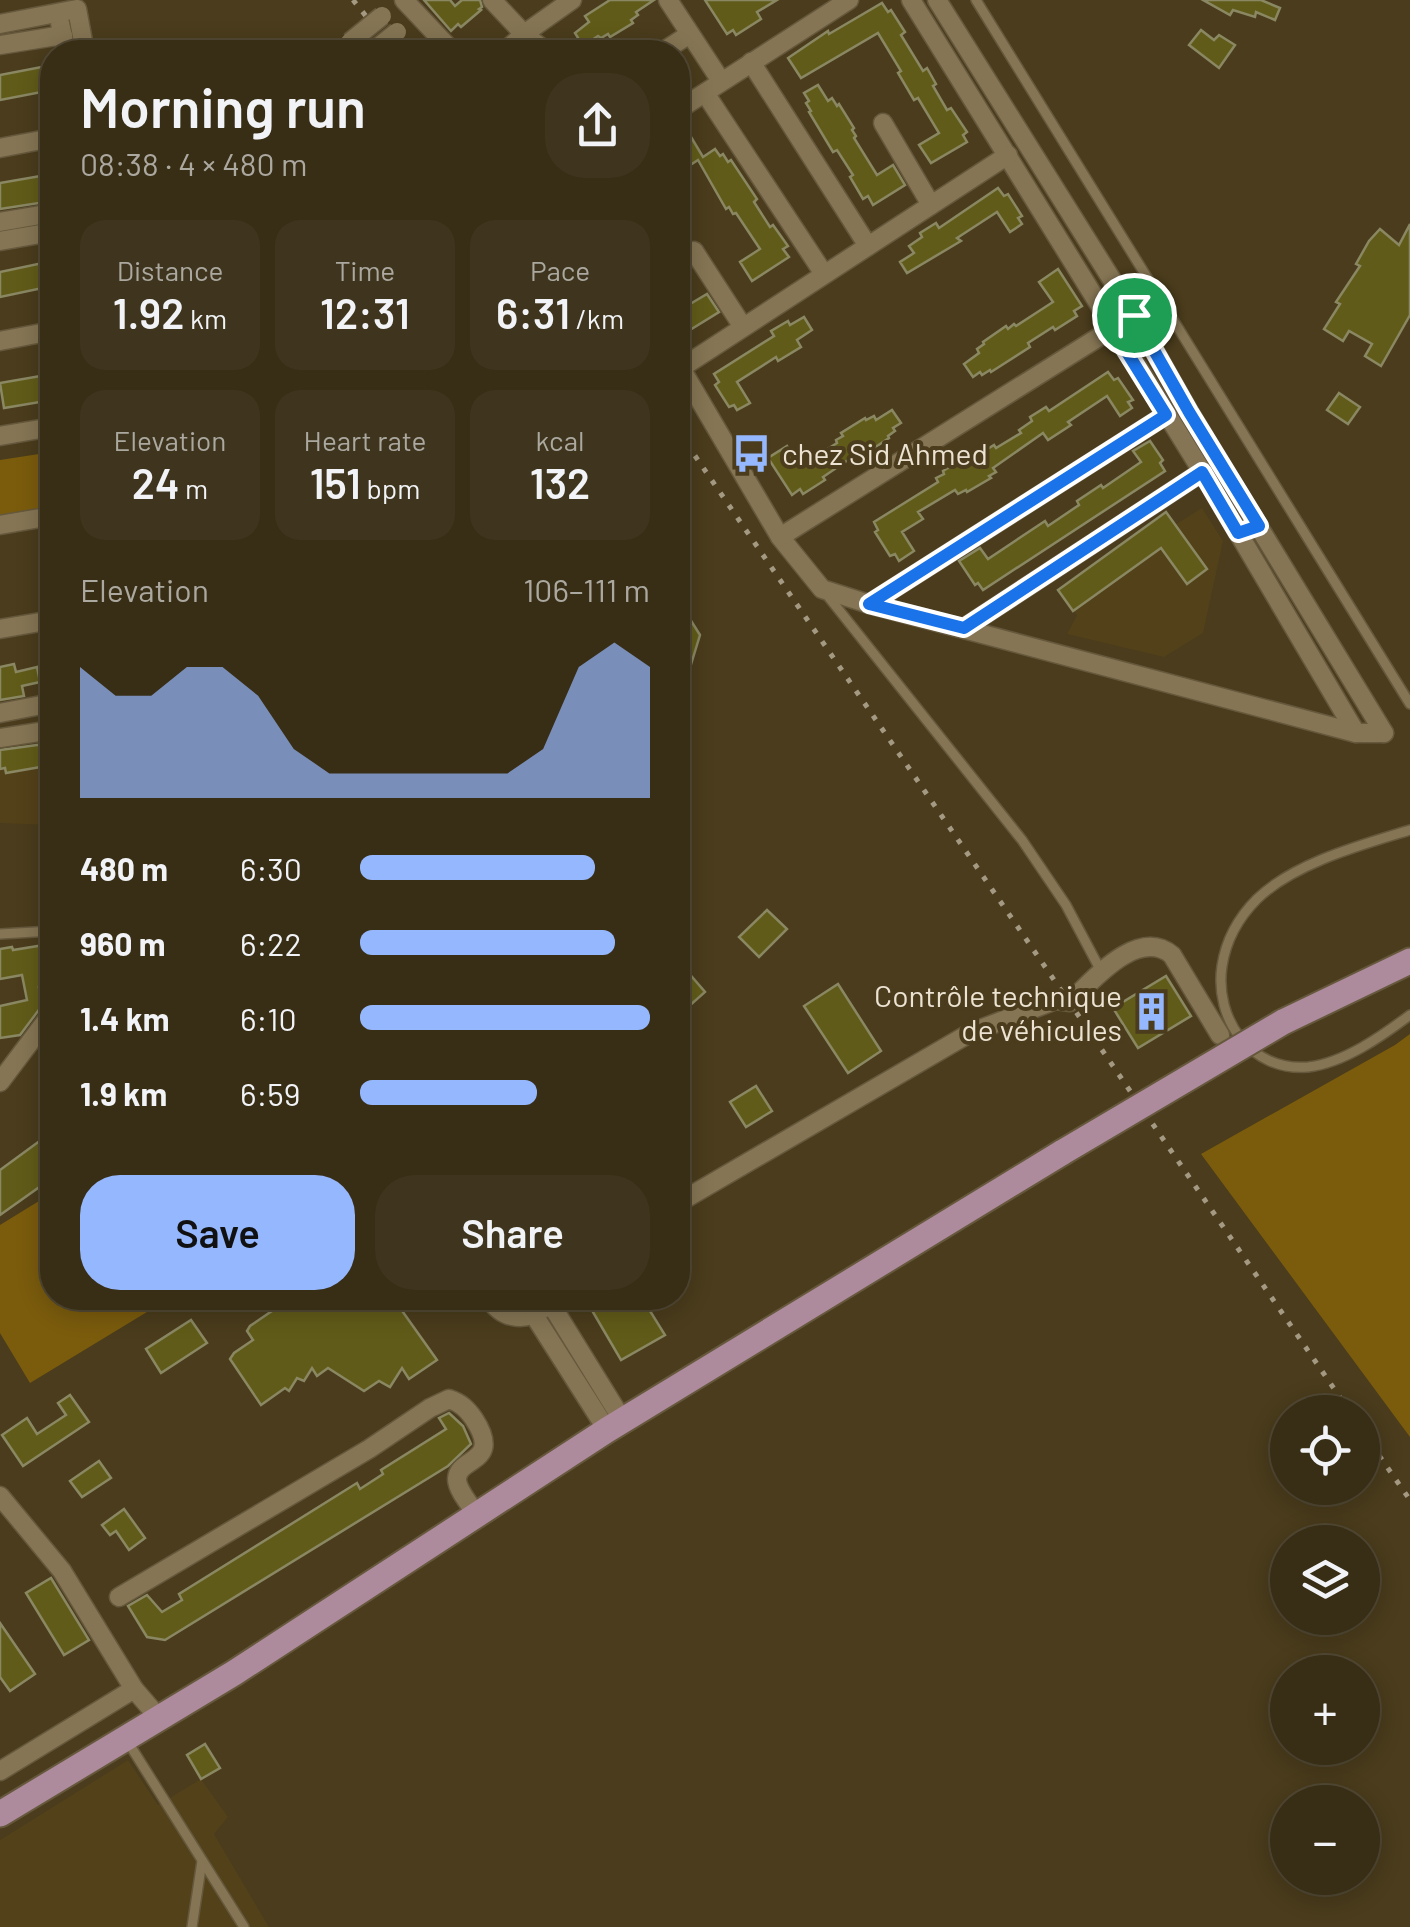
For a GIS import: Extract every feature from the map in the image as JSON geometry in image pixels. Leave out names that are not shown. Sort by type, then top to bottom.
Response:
[{"type":"main road","points":[[0,1814],[234,1673],[615,1426],[1063,1152],[1283,1022],[1410,961]]},
{"type":"street","points":[[355,40],[402,0],[441,40]]},
{"type":"street","points":[[492,0],[532,40]]},
{"type":"street","points":[[517,40],[572,0]]},
{"type":"street","points":[[668,0],[721,81]]},
{"type":"street","points":[[690,102],[849,0]]},
{"type":"street","points":[[911,0],[1202,472],[1356,733]]},
{"type":"street","points":[[690,385],[780,537],[822,589],[1356,733],[1384,733],[1134,315],[937,0]]},
{"type":"street","points":[[0,24],[77,10],[83,40]]},
{"type":"street","points":[[58,13],[64,40]]},
{"type":"street","points":[[386,40],[418,15]]},
{"type":"street","points":[[681,40],[690,34]]},
{"type":"street","points":[[0,46],[40,45]]},
{"type":"street","points":[[751,62],[868,246]]},
{"type":"street","points":[[705,93],[824,274]]},
{"type":"street","points":[[883,122],[931,205]]},
{"type":"street","points":[[0,148],[40,140]]},
{"type":"street","points":[[690,359],[1008,155]]},
{"type":"street","points":[[0,222],[40,214]]},
{"type":"street","points":[[0,241],[40,234]]},
{"type":"street","points":[[694,251],[743,327]]},
{"type":"street","points":[[780,537],[1134,315]]},
{"type":"street","points":[[0,342],[40,334]]},
{"type":"street","points":[[869,604],[1166,415]]},
{"type":"street","points":[[0,436],[40,429]]},
{"type":"street","points":[[964,628],[1202,472]]},
{"type":"street","points":[[0,525],[40,518]]},
{"type":"street","points":[[1238,533],[1259,526]]},
{"type":"street","points":[[0,630],[40,622]]},
{"type":"street","points":[[0,713],[40,706]]},
{"type":"street","points":[[0,738],[40,732]]},
{"type":"street","points":[[690,1196],[970,1033],[1056,1000],[1070,1002],[1102,971],[1144,946],[1166,950],[1172,956],[1220,1035]]},
{"type":"street","points":[[0,1082],[40,1029]]},
{"type":"street","points":[[499,1310],[512,1317],[534,1315],[539,1310]]},
{"type":"street","points":[[556,1310],[615,1426]]},
{"type":"street","points":[[534,1315],[615,1426]]},
{"type":"street","points":[[118,1597],[449,1399],[471,1414],[485,1438],[476,1459],[457,1478],[476,1515]]},
{"type":"street","points":[[0,1496],[62,1571],[134,1689],[159,1718]]},
{"type":"street","points":[[0,1771],[134,1689]]},
{"type":"lane","points":[[976,0],[1410,704]]},
{"type":"lane","points":[[822,589],[1022,840],[1066,905],[1102,971]]},
{"type":"lane","points":[[1410,830],[1347,850],[1280,881],[1241,916],[1228,941],[1221,968],[1222,996],[1230,1023],[1246,1047],[1284,1066],[1326,1064],[1380,1036],[1410,1015]]},
{"type":"lane","points":[[0,934],[40,932]]},
{"type":"lane","points":[[126,1738],[244,1927]]},
{"type":"lane","points":[[192,1927],[202,1860]]},
{"type":"shaded area","points":[[40,454],[40,508],[0,515],[0,460]]},
{"type":"shaded area","points":[[1202,508],[1223,541],[1203,633],[1164,657],[1067,634],[1077,615],[1061,596]]},
{"type":"shaded area","points":[[40,744],[40,825],[0,823],[0,752]]},
{"type":"shaded area","points":[[1410,1034],[1410,1437],[1201,1154]]},
{"type":"shaded area","points":[[40,1200],[40,1310],[150,1310],[30,1383],[0,1333],[0,1225]]},
{"type":"shaded area","points":[[128,1760],[158,1805],[201,1779],[228,1817],[214,1834],[269,1927],[0,1927],[0,1840]]},
{"type":"building","points":[[424,0],[450,0],[455,6],[462,0],[480,0],[482,7],[451,31]]},
{"type":"building","points":[[610,0],[654,0],[636,12],[633,23],[610,37],[608,34],[579,40],[575,33],[589,22],[585,16]]},
{"type":"building","points":[[705,0],[777,0],[757,12],[761,19],[736,35],[733,30],[727,34]]},
{"type":"building","points":[[1203,0],[1261,0],[1280,8],[1275,20],[1256,12],[1255,17],[1233,10],[1230,15]]},
{"type":"building","points":[[882,3],[905,32],[901,35],[923,71],[927,68],[947,110],[951,108],[967,132],[963,135],[967,142],[931,163],[919,145],[939,133],[918,98],[914,100],[878,33],[801,78],[788,58],[828,31],[829,34]]},
{"type":"building","points":[[1201,30],[1214,40],[1219,35],[1235,45],[1219,68],[1189,45]]},
{"type":"building","points":[[40,67],[40,92],[0,100],[0,75]]},
{"type":"building","points":[[818,85],[828,101],[832,98],[839,104],[877,175],[893,165],[905,185],[873,205],[868,196],[863,199],[850,177],[853,175],[837,150],[833,152],[809,112],[804,93]]},
{"type":"building","points":[[690,138],[703,157],[715,149],[728,162],[731,160],[770,227],[773,225],[788,246],[783,249],[789,257],[752,281],[740,262],[760,249],[736,213],[726,209],[698,160],[690,165]]},
{"type":"building","points":[[40,176],[40,203],[0,209],[0,183]]},
{"type":"building","points":[[998,188],[1004,196],[1008,194],[1022,216],[1018,218],[1022,224],[1010,232],[997,212],[957,238],[961,241],[907,273],[900,262],[914,253],[909,246],[922,237],[920,233],[936,223],[939,228]]},
{"type":"building","points":[[1410,224],[1410,315],[1381,366],[1365,356],[1372,344],[1349,331],[1343,341],[1324,329],[1360,266],[1356,264],[1369,241],[1380,229],[1399,245]]},
{"type":"building","points":[[40,264],[40,289],[0,297],[0,272]]},
{"type":"building","points":[[1058,269],[1082,306],[1074,311],[1077,316],[1028,343],[1030,347],[991,372],[973,377],[964,364],[979,353],[977,349],[983,342],[1053,302],[1039,282]]},
{"type":"building","points":[[707,294],[719,312],[690,330],[690,304]]},
{"type":"building","points":[[804,317],[812,330],[797,340],[801,347],[778,361],[776,357],[737,382],[750,403],[737,410],[734,405],[729,407],[715,385],[719,382],[714,374],[774,336],[771,331]]},
{"type":"building","points":[[1108,372],[1114,380],[1118,378],[1133,400],[1128,402],[1132,408],[1120,416],[1107,396],[1048,440],[1043,433],[993,468],[996,472],[991,478],[967,492],[958,494],[955,490],[918,512],[923,519],[902,532],[914,551],[899,561],[895,554],[890,556],[875,532],[878,530],[874,522],[938,482],[936,478],[943,471],[983,447],[996,448],[1021,433],[1019,430],[1032,421],[1030,417],[1046,407],[1049,411]]},
{"type":"building","points":[[40,376],[40,402],[4,408],[0,383]]},
{"type":"building","points":[[1339,393],[1360,407],[1348,424],[1327,410]]},
{"type":"building","points":[[892,410],[901,423],[893,428],[889,438],[850,464],[848,460],[803,494],[800,489],[792,495],[768,458],[787,446],[800,466],[837,443],[841,433],[865,418],[874,416],[876,420]]},
{"type":"building","points":[[1150,441],[1163,460],[1160,463],[1165,471],[983,590],[978,583],[975,585],[959,561],[980,548],[988,559],[1045,521],[1048,526],[1079,505],[1077,501],[1141,462],[1133,451]]},
{"type":"building","points":[[1166,512],[1207,569],[1187,584],[1161,548],[1073,611],[1058,590]]},
{"type":"building","points":[[690,619],[700,635],[690,668]]},
{"type":"building","points":[[14,664],[16,672],[37,667],[40,682],[22,686],[24,696],[0,700],[0,667]]},
{"type":"building","points":[[40,745],[40,767],[6,773],[5,768],[0,769],[0,750]]},
{"type":"building","points":[[767,910],[787,929],[759,957],[739,937]]},
{"type":"building","points":[[40,946],[40,1008],[20,1035],[0,1038],[0,1006],[27,1000],[22,975],[0,979],[0,949]]},
{"type":"building","points":[[690,974],[705,992],[690,1005]]},
{"type":"building","name":"Contrôle technique de véhicules","points":[[1166,976],[1191,1016],[1138,1048],[1113,1008]]},
{"type":"building","points":[[838,984],[881,1051],[848,1073],[804,1006]]},
{"type":"building","points":[[756,1086],[772,1111],[746,1127],[730,1102]]},
{"type":"building","points":[[40,1141],[40,1187],[0,1215],[0,1170]]},
{"type":"building","points":[[273,1310],[402,1310],[437,1360],[409,1379],[402,1368],[390,1387],[379,1381],[364,1391],[328,1368],[317,1376],[312,1368],[304,1381],[297,1378],[289,1391],[285,1388],[261,1405],[230,1359],[253,1340],[247,1331]]},
{"type":"building","points":[[592,1310],[649,1310],[665,1335],[621,1360]]},
{"type":"building","points":[[191,1320],[207,1343],[161,1373],[146,1349]]},
{"type":"building","points":[[70,1395],[89,1422],[23,1466],[2,1435],[27,1418],[37,1434],[66,1415],[58,1403]]},
{"type":"building","points":[[449,1413],[463,1426],[471,1444],[448,1466],[165,1640],[147,1637],[128,1606],[147,1595],[162,1612],[182,1600],[179,1594],[357,1483],[360,1489],[383,1474],[381,1470],[446,1429],[439,1418]]},
{"type":"building","points":[[99,1461],[111,1478],[82,1497],[70,1481]]},
{"type":"building","points":[[124,1509],[145,1538],[129,1550],[116,1531],[110,1535],[102,1525]]},
{"type":"building","points":[[51,1578],[89,1640],[64,1655],[26,1593]]},
{"type":"building","points":[[0,1623],[35,1674],[10,1691],[0,1677]]},
{"type":"building","points":[[205,1744],[220,1768],[201,1779],[187,1755]]},
{"type":"railway","points":[[353,0],[385,40]]},
{"type":"railway","points":[[690,449],[1338,1395]]},
{"type":"railway","points":[[1380,1457],[1410,1500]]},
{"type":"place","name":"chez Sid Ahmed","points":[[752,453]]},
{"type":"place","name":"Contrôle technique de véhicules","points":[[1152,1012]]},
{"type":"route","points":[[1134,315],[1259,526],[1238,533],[1202,472],[964,628],[869,604],[1166,415],[1112,328],[1134,315]]}]
